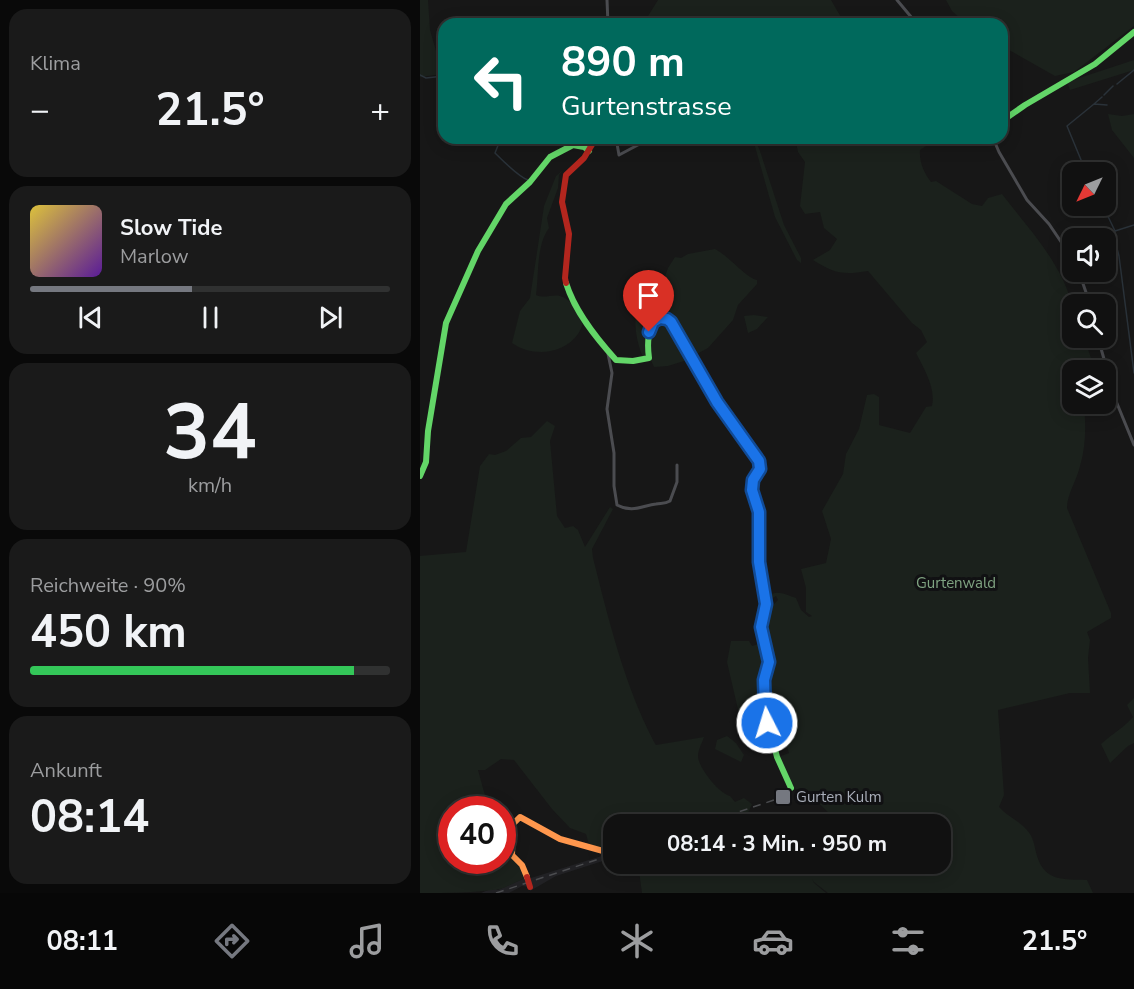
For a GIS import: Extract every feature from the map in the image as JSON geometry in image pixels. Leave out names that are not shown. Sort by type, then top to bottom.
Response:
[{"type":"street","points":[[607,0],[608,18]]},
{"type":"street","points":[[897,0],[912,18]]},
{"type":"street","points":[[1008,116],[1095,64],[1134,32]]},
{"type":"street","points":[[592,144],[578,165],[566,175],[562,202],[569,234],[565,278],[569,292],[594,335],[608,354],[616,360],[650,358],[649,335],[652,324],[660,318],[669,320],[717,402],[759,461],[760,469],[753,480],[752,490],[759,512],[759,562],[766,604],[761,627],[769,662],[764,680],[765,710],[777,757],[791,788]]},
{"type":"street","points":[[617,144],[619,155],[640,144]]},
{"type":"street","points":[[996,144],[1024,195],[1062,243]]},
{"type":"street","points":[[420,476],[425,466],[428,431],[446,323],[478,251],[506,204],[530,182],[550,157],[573,145],[589,150]]},
{"type":"street","points":[[1101,348],[1116,400],[1134,445]]},
{"type":"street","points":[[608,354],[612,374],[607,409],[614,453],[616,503],[622,507],[639,509],[670,501],[676,486],[677,465]]},
{"type":"street","points":[[529,890],[522,865],[512,855],[513,824],[520,817],[560,839],[603,851]]},
{"type":"shaded area","points":[[603,856],[603,861],[556,876],[530,891],[530,887],[522,886],[509,893],[481,893],[493,888],[498,890],[527,877],[531,878]]},
{"type":"green space","points":[[420,0],[428,0],[430,30],[438,58],[438,75],[420,77]]},
{"type":"green space","points":[[658,0],[831,0],[842,18],[647,18]]},
{"type":"green space","points":[[946,0],[1134,0],[1134,26],[1074,72],[1055,76],[1008,49],[1008,18],[960,18],[952,11]]},
{"type":"green space","points":[[1134,60],[1134,70],[1070,90],[1067,82]]},
{"type":"green space","points":[[1108,114],[1122,116],[1134,114],[1134,158],[1112,130]]},
{"type":"green space","points":[[754,144],[757,144],[760,151],[784,225],[801,258],[801,263],[797,260],[775,217]]},
{"type":"green space","name":"Gurtenwald","points":[[796,144],[929,144],[920,150],[920,159],[931,182],[936,181],[972,204],[982,206],[988,198],[1002,194],[1043,246],[1067,290],[1068,294],[1062,294],[1062,348],[1088,348],[1091,358],[1089,360],[1062,360],[1062,414],[1085,414],[1085,420],[1082,458],[1067,508],[1111,613],[1111,618],[1087,632],[1090,640],[1088,658],[1090,693],[1070,693],[998,710],[1004,795],[999,807],[1030,834],[1045,871],[1056,877],[1087,880],[1093,893],[828,893],[814,882],[810,875],[951,874],[951,814],[829,814],[814,800],[794,788],[793,783],[791,785],[776,750],[781,756],[789,753],[782,731],[771,733],[766,701],[766,680],[769,668],[763,625],[765,618],[778,600],[776,596],[767,606],[766,597],[774,593],[781,593],[796,598],[801,610],[809,617],[812,616],[806,612],[806,588],[801,569],[826,563],[831,539],[822,511],[843,474],[846,454],[859,429],[867,395],[874,394],[879,397],[879,425],[910,433],[926,407],[932,406],[933,399],[928,379],[916,353],[927,342],[921,330],[912,323],[868,271],[839,272],[813,260],[830,250],[837,239],[824,228],[820,212],[805,214],[800,206],[805,162],[798,152]]},
{"type":"green space","points":[[563,170],[559,175],[558,188],[547,218],[549,228],[540,252],[536,295],[557,296],[568,300],[584,320],[581,329],[572,341],[556,350],[538,352],[512,343],[520,311],[530,298],[544,206],[556,176]]},
{"type":"green space","points":[[715,249],[757,280],[757,284],[738,305],[733,320],[708,348],[684,361],[654,367],[650,358],[644,359],[640,348],[636,330],[636,312],[641,308],[651,315],[668,268],[675,257],[681,258],[688,254]]},
{"type":"green space","points":[[744,316],[768,317],[757,329],[748,333]]},
{"type":"green space","points":[[547,421],[555,426],[550,441],[557,516],[565,528],[573,526],[578,530],[585,547],[610,507],[613,509],[592,549],[593,558],[611,629],[626,675],[654,742],[656,745],[704,737],[698,754],[705,773],[715,786],[735,802],[744,798],[752,804],[748,814],[603,814],[603,852],[590,848],[586,834],[570,828],[552,809],[514,760],[501,759],[485,770],[478,770],[485,796],[438,796],[438,874],[516,874],[516,857],[527,877],[500,889],[420,893],[420,556],[466,552],[480,466],[489,454],[495,455],[506,451],[521,438],[531,437]]},
{"type":"green space","points":[[731,641],[749,641],[752,646],[762,643],[767,663],[764,679],[766,719],[759,725],[747,728],[740,718],[727,662]]},
{"type":"green space","points":[[1134,698],[1134,743],[1110,763],[1101,744],[1133,717],[1127,705]]},
{"type":"green space","points":[[727,736],[736,743],[744,755],[741,762],[715,749],[717,740]]},
{"type":"green space","points":[[639,874],[810,874],[814,883],[826,893],[642,893]]},
{"type":"waterway","points":[[1117,84],[1134,70]]},
{"type":"waterway","points":[[420,75],[426,78],[438,77]]},
{"type":"waterway","points":[[1104,95],[1113,86]]},
{"type":"waterway","points":[[1094,104],[1102,97]]},
{"type":"waterway","points":[[1082,162],[1067,126],[1094,104],[1107,105]]},
{"type":"waterway","points":[[499,144],[495,153],[515,172],[528,180]]},
{"type":"waterway","points":[[1108,216],[1115,231],[1134,373]]},
{"type":"waterway","points":[[1116,231],[1134,225]]},
{"type":"railway","points":[[733,814],[777,799]]},
{"type":"railway","points":[[496,893],[603,858]]},
{"type":"traffic: fast","points":[[1008,117],[1095,64],[1134,32]]},
{"type":"traffic: fast","points":[[420,476],[426,462],[428,431],[446,323],[478,251],[506,204],[530,182],[550,157],[573,145],[584,147],[589,151]]},
{"type":"traffic: fast","points":[[566,283],[587,324],[616,360],[633,361],[649,358],[650,331],[660,318],[669,320],[717,402],[759,461],[760,469],[753,480],[752,490],[759,512],[759,562],[766,604],[761,627],[769,662],[764,680],[765,710],[777,757],[791,788]]},
{"type":"traffic: slow","points":[[527,877],[522,865],[512,855],[513,824],[520,817],[560,839],[603,851]]},
{"type":"traffic: jam","points":[[566,283],[569,234],[562,202],[566,175],[584,158],[592,144]]},
{"type":"traffic: jam","points":[[527,877],[530,887]]},
{"type":"place","name":"Gurten Kulm","points":[[783,797]]},
{"type":"route","points":[[649,332],[653,322],[660,318],[671,322],[717,402],[759,461],[760,469],[753,480],[752,490],[760,518],[759,562],[766,604],[761,627],[769,662],[764,680],[767,723]]}]
